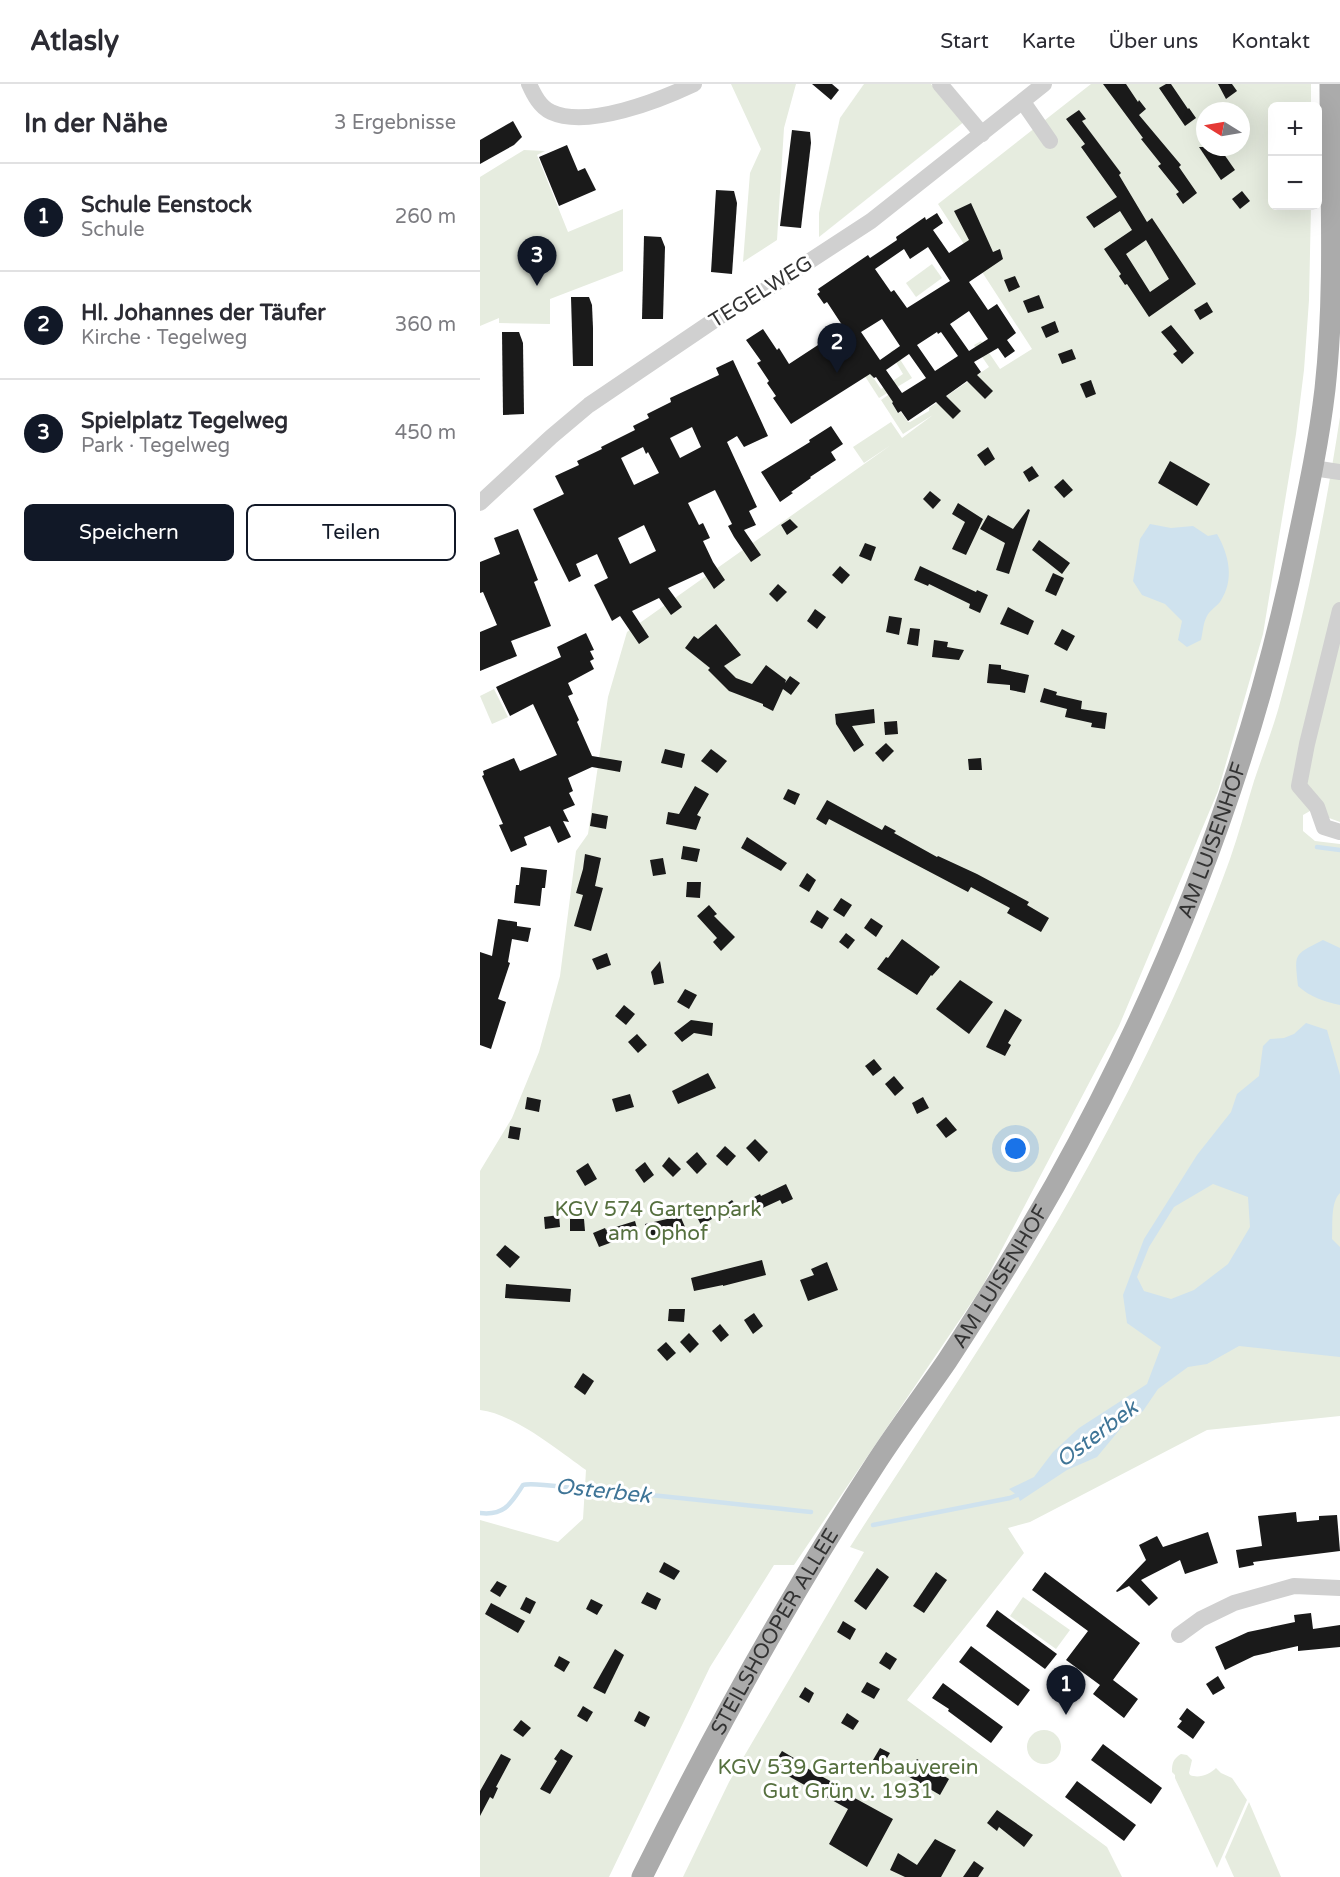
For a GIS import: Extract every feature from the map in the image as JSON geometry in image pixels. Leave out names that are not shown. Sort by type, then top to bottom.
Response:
[{"type":"main road","name":"AM LUISENHOF","points":[[843,1515],[876,1462],[950,1355],[1021,1243],[1094,1111],[1157,982],[1190,904],[1222,817],[1265,682],[1287,594],[1313,468],[1325,389],[1330,318],[1330,84]]},
{"type":"main road","name":"STEILSHOOPER ALLEE","points":[[642,1877],[729,1709],[843,1515]]},
{"type":"street","points":[[529,84],[534,98],[550,112],[573,118],[618,112],[694,84]]},
{"type":"street","points":[[940,84],[982,134]]},
{"type":"street","name":"TEGELWEG","points":[[480,503],[550,437],[589,405],[722,315],[756,296],[871,221],[1044,84]]},
{"type":"street","points":[[1023,102],[1050,141]]},
{"type":"street","points":[[1313,468],[1340,472]]},
{"type":"street","points":[[1332,829],[1299,786],[1340,610]]},
{"type":"street","points":[[1179,1635],[1201,1619],[1234,1603],[1294,1586],[1340,1588]]},
{"type":"green space","points":[[731,84],[796,84],[784,128],[777,240],[743,262],[750,173],[761,149]]},
{"type":"green space","points":[[864,84],[931,84],[965,121],[819,237],[819,213],[840,118]]},
{"type":"green space","name":"KGV 574 Gartenpark am Ophof","points":[[1091,84],[1311,84],[1311,102],[1268,102],[1268,210],[1311,210],[1309,300],[1304,370],[1296,434],[1263,634],[1218,791],[1119,1026],[982,1287],[794,1565],[774,1565],[710,1667],[609,1877],[480,1877],[480,1520],[558,1542],[583,1519],[586,1470],[521,1425],[480,1410],[480,1171],[512,1118],[539,1052],[560,976],[576,851],[588,834],[608,697],[627,632],[891,445],[864,463],[853,447],[891,422],[902,438],[933,415],[903,434],[881,400],[897,389],[892,403],[898,413],[901,412],[910,422],[929,411],[929,408],[989,367],[974,345],[981,341],[1000,369],[1032,349],[938,204]]},
{"type":"green space","points":[[524,150],[545,151],[537,155],[568,232],[623,209],[623,271],[550,299],[550,324],[499,323],[499,318],[480,326],[480,177]]},
{"type":"green space","points":[[932,264],[942,278],[916,297],[906,283]]},
{"type":"green space","points":[[894,350],[912,378],[879,398],[861,370],[866,367],[881,389],[903,374],[890,352]]},
{"type":"green space","name":"KGV 539 Gartenbauverein Gut Grün v. 1931","points":[[1340,417],[1340,822],[1310,811],[1303,815],[1303,831],[1315,841],[1340,844],[1340,1416],[1207,1430],[1030,1522],[1008,1528],[1024,1553],[907,1700],[1107,1847],[1122,1877],[683,1877],[729,1782],[864,1552],[850,1547],[1033,1263],[1089,1165],[1166,1015],[1200,937],[1230,859],[1278,710],[1314,564]]},
{"type":"green space","points":[[494,689],[508,717],[492,724],[480,696]]},
{"type":"green space","points":[[1023,1597],[1070,1630],[1056,1649],[1010,1616]]},
{"type":"green space","points":[[1044,1730],[1056,1735],[1061,1747],[1056,1759],[1044,1764],[1032,1759],[1027,1747],[1032,1735]]},
{"type":"green space","points":[[1181,1754],[1187,1755],[1192,1760],[1190,1775],[1204,1775],[1216,1768],[1232,1778],[1247,1800],[1217,1868],[1172,1772],[1176,1758]]},
{"type":"green space","points":[[1249,1802],[1281,1877],[1234,1877],[1225,1857]]},
{"type":"water","points":[[1150,524],[1171,528],[1193,526],[1208,536],[1217,534],[1225,550],[1229,576],[1225,594],[1209,612],[1201,640],[1187,647],[1178,640],[1182,621],[1165,604],[1142,595],[1133,581],[1140,539]]},
{"type":"water","points":[[1323,940],[1340,948],[1340,1005],[1318,998],[1298,986],[1296,961],[1298,957],[1306,949]]},
{"type":"water","points":[[1306,1023],[1327,1030],[1340,1075],[1340,1193],[1333,1209],[1332,1239],[1340,1247],[1340,1357],[1239,1346],[1207,1364],[1188,1367],[1158,1389],[1143,1411],[1121,1428],[1097,1457],[1067,1470],[1020,1501],[1018,1496],[1009,1489],[1034,1477],[1053,1452],[1079,1428],[1147,1384],[1161,1347],[1127,1323],[1123,1295],[1144,1239],[1197,1155],[1231,1112],[1237,1094],[1259,1076],[1263,1046],[1270,1039],[1284,1038],[1294,1034]],"holes":[[[1213,1184],[1248,1197],[1250,1227],[1228,1264],[1194,1290],[1171,1299],[1144,1291],[1137,1277],[1149,1247],[1174,1207]]]},
{"type":"building","points":[[812,84],[832,84],[839,90],[831,100]]},
{"type":"building","points":[[1103,84],[1126,84],[1138,102],[1139,100],[1146,109],[1139,115],[1181,165],[1179,167],[1197,193],[1183,204],[1176,194],[1179,192],[1158,166],[1161,164]]},
{"type":"building","points":[[1171,84],[1196,118],[1185,126],[1159,88]]},
{"type":"building","points":[[1218,84],[1232,84],[1237,91],[1226,99]]},
{"type":"building","points":[[1079,110],[1086,119],[1082,121],[1121,173],[1119,175],[1147,222],[1152,218],[1196,284],[1149,317],[1119,276],[1121,274],[1104,249],[1132,230],[1120,211],[1094,228],[1086,217],[1117,197],[1081,147],[1085,144],[1066,119]],"holes":[[[1146,240],[1169,279],[1150,292],[1126,254]]]},
{"type":"building","points":[[513,121],[522,137],[514,145],[480,164],[480,140]]},
{"type":"building","points":[[792,130],[810,132],[811,143],[801,228],[780,226]]},
{"type":"building","points":[[567,145],[578,171],[585,168],[596,190],[559,206],[539,157]]},
{"type":"building","points":[[1205,156],[1225,156],[1235,170],[1221,180]]},
{"type":"building","points":[[716,190],[734,191],[737,203],[732,274],[711,272]]},
{"type":"building","points":[[1242,191],[1250,201],[1240,209],[1232,199]]},
{"type":"building","points":[[971,203],[993,252],[1000,249],[1003,259],[969,282],[988,310],[997,304],[1016,333],[1007,340],[1015,351],[1005,358],[998,348],[974,362],[981,372],[977,375],[993,391],[985,399],[967,381],[946,396],[961,411],[953,419],[936,402],[908,421],[901,411],[898,413],[876,377],[870,374],[791,424],[773,398],[776,396],[757,363],[761,361],[746,340],[763,329],[789,364],[844,328],[827,302],[824,304],[817,294],[820,292],[818,289],[868,255],[870,258],[897,240],[896,237],[925,217],[926,220],[937,213],[943,223],[933,230],[949,253],[969,240],[954,211]],"holes":[[[928,247],[950,281],[907,308],[894,290],[891,292],[875,269],[904,249],[910,259]],[[969,311],[988,339],[969,351],[950,324]],[[882,319],[900,346],[880,360],[861,332]],[[937,332],[938,334],[941,332],[958,356],[935,371],[917,345]],[[909,354],[926,378],[902,393],[886,370]]]},
{"type":"building","points":[[644,236],[661,237],[665,247],[663,319],[642,319]]},
{"type":"building","points":[[1015,276],[1020,287],[1009,292],[1004,280]]},
{"type":"building","points":[[1039,295],[1044,308],[1028,313],[1023,301]]},
{"type":"building","points":[[571,297],[589,297],[592,305],[593,366],[573,366]]},
{"type":"building","points":[[1207,302],[1213,312],[1200,320],[1194,310]]},
{"type":"building","points":[[1055,321],[1059,332],[1046,338],[1041,327]]},
{"type":"building","points":[[1171,325],[1194,353],[1182,364],[1173,354],[1177,351],[1161,332]]},
{"type":"building","points":[[502,332],[519,332],[523,343],[524,414],[503,415]]},
{"type":"building","points":[[1072,349],[1076,359],[1062,364],[1058,354]]},
{"type":"building","points":[[733,360],[768,436],[744,447],[737,436],[727,442],[757,507],[749,511],[756,525],[744,530],[761,555],[751,562],[728,526],[732,524],[715,490],[688,503],[699,525],[703,523],[710,538],[703,541],[725,580],[714,589],[703,572],[668,588],[682,607],[671,615],[659,598],[632,611],[649,637],[639,644],[620,616],[612,621],[594,585],[608,578],[597,554],[576,564],[581,576],[569,582],[533,509],[564,494],[555,476],[579,465],[577,461],[635,430],[633,426],[649,418],[647,414],[671,402],[670,398],[719,375],[716,368]],"holes":[[[692,427],[701,447],[680,458],[670,438]],[[643,447],[659,473],[634,485],[621,458]],[[644,525],[656,551],[630,564],[618,538]]]},
{"type":"building","points":[[1091,380],[1096,394],[1086,398],[1080,384]]},
{"type":"building","points":[[831,426],[843,444],[831,452],[836,460],[810,477],[780,502],[761,472],[810,442],[809,440]]},
{"type":"building","points":[[988,447],[995,459],[985,466],[977,455]]},
{"type":"building","points":[[1170,461],[1210,484],[1197,506],[1158,483]]},
{"type":"building","points":[[1032,466],[1039,476],[1029,482],[1023,472]]},
{"type":"building","points":[[1063,479],[1073,490],[1064,498],[1054,487]]},
{"type":"building","points":[[930,491],[941,500],[933,509],[923,499]]},
{"type":"building","points":[[958,503],[983,519],[966,555],[952,549],[965,522],[952,514]]},
{"type":"building","points":[[1028,509],[1030,510],[1009,574],[996,570],[1005,543],[980,529],[988,515],[1013,529]]},
{"type":"building","points":[[790,519],[798,527],[787,535],[781,525]]},
{"type":"building","points":[[518,529],[538,580],[534,582],[551,626],[511,641],[517,656],[480,671],[480,632],[497,625],[483,592],[480,593],[480,562],[500,554],[494,538]]},
{"type":"building","points":[[1039,540],[1070,563],[1062,574],[1032,550]]},
{"type":"building","points":[[865,543],[876,547],[871,561],[859,556]]},
{"type":"building","points":[[840,566],[850,575],[842,584],[832,575]]},
{"type":"building","points":[[920,566],[976,592],[977,590],[988,595],[980,613],[969,608],[970,604],[929,584],[928,586],[914,580]]},
{"type":"building","points":[[1053,573],[1064,578],[1056,596],[1045,591]]},
{"type":"building","points":[[778,584],[787,592],[777,602],[769,594]]},
{"type":"building","points":[[1008,607],[1034,621],[1028,635],[1000,624]]},
{"type":"building","points":[[815,609],[826,617],[817,629],[807,621]]},
{"type":"building","points":[[889,616],[902,618],[899,635],[886,632]]},
{"type":"building","points":[[716,624],[741,655],[724,666],[736,678],[752,684],[766,665],[786,680],[785,683],[790,676],[800,683],[791,695],[783,689],[773,711],[763,704],[729,691],[708,670],[710,668],[685,648],[694,636],[698,639]]},
{"type":"building","points":[[910,628],[920,629],[918,646],[907,644]]},
{"type":"building","points":[[1062,629],[1075,636],[1067,651],[1054,644]]},
{"type":"building","points":[[586,633],[594,650],[590,651],[594,659],[590,661],[594,669],[568,683],[573,694],[568,696],[592,756],[622,761],[620,772],[592,767],[568,778],[573,791],[569,793],[575,805],[563,810],[569,822],[563,821],[571,837],[558,843],[550,826],[524,837],[527,845],[511,852],[499,825],[503,824],[482,776],[483,771],[514,758],[520,771],[557,755],[533,704],[510,716],[496,687],[561,657],[557,647]]},
{"type":"building","points":[[934,640],[948,642],[947,647],[964,650],[959,660],[932,657]]},
{"type":"building","points":[[989,664],[1001,665],[1001,669],[1029,675],[1025,693],[1010,690],[1010,685],[987,683]]},
{"type":"building","points":[[1044,688],[1057,692],[1056,695],[1082,701],[1081,709],[1107,713],[1105,729],[1091,727],[1092,723],[1065,717],[1067,709],[1040,702]]},
{"type":"building","points":[[874,709],[875,723],[852,726],[864,745],[854,752],[836,724],[835,714]]},
{"type":"building","points":[[897,721],[898,734],[885,735],[884,722]]},
{"type":"building","points":[[886,743],[894,751],[883,762],[875,753]]},
{"type":"building","points":[[665,749],[685,754],[682,768],[661,763]]},
{"type":"building","points":[[711,749],[727,761],[717,773],[701,761]]},
{"type":"building","points":[[981,758],[982,770],[969,770],[968,759]]},
{"type":"building","points":[[695,786],[709,794],[697,815],[701,817],[696,830],[666,824],[668,812],[679,814]]},
{"type":"building","points":[[788,789],[800,794],[795,805],[783,799]]},
{"type":"building","points":[[827,800],[882,830],[885,825],[896,831],[894,833],[937,857],[977,874],[1029,902],[1027,905],[1049,918],[1041,932],[1007,913],[1010,908],[971,887],[968,892],[829,819],[826,825],[816,819]]},
{"type":"building","points":[[592,813],[608,816],[606,829],[590,826]]},
{"type":"building","points":[[747,837],[787,863],[781,871],[741,848]]},
{"type":"building","points":[[683,846],[700,849],[697,862],[681,859]]},
{"type":"building","points":[[585,854],[601,858],[595,886],[603,888],[591,931],[574,926],[583,895],[576,893]]},
{"type":"building","points":[[663,858],[666,874],[653,876],[650,860]]},
{"type":"building","points":[[521,867],[547,870],[540,906],[514,903]]},
{"type":"building","points":[[807,873],[816,880],[809,892],[799,886]]},
{"type":"building","points":[[687,882],[701,882],[700,898],[686,897]]},
{"type":"building","points":[[841,898],[852,905],[844,917],[833,910]]},
{"type":"building","points":[[709,905],[717,914],[714,916],[735,937],[721,951],[713,942],[717,938],[697,916]]},
{"type":"building","points":[[817,910],[829,918],[822,929],[810,922]]},
{"type":"building","points":[[871,918],[883,926],[876,937],[864,928]]},
{"type":"building","points":[[498,919],[517,922],[517,926],[531,928],[528,942],[512,939],[508,962],[510,963],[498,999],[506,1002],[491,1049],[480,1045],[480,952],[492,956]]},
{"type":"building","points":[[846,933],[855,940],[848,949],[839,942]]},
{"type":"building","points":[[902,939],[940,967],[931,975],[917,995],[877,969]]},
{"type":"building","points":[[607,953],[611,965],[597,970],[592,959]]},
{"type":"building","points":[[660,961],[664,983],[654,985],[651,972]]},
{"type":"building","points":[[960,980],[993,1002],[969,1034],[936,1009]]},
{"type":"building","points":[[685,989],[697,995],[689,1009],[677,1002]]},
{"type":"building","points":[[624,1005],[635,1014],[626,1025],[615,1016]]},
{"type":"building","points":[[1005,1009],[1022,1020],[1008,1043],[1011,1045],[1005,1056],[986,1047]]},
{"type":"building","points":[[691,1020],[713,1023],[712,1036],[694,1033],[682,1042],[674,1033]]},
{"type":"building","points":[[637,1034],[647,1045],[638,1053],[628,1042]]},
{"type":"building","points":[[874,1059],[882,1069],[873,1076],[865,1066]]},
{"type":"building","points":[[708,1073],[716,1088],[678,1104],[672,1091]]},
{"type":"building","points":[[894,1076],[904,1088],[895,1096],[885,1084]]},
{"type":"building","points":[[630,1094],[634,1107],[616,1112],[612,1099]]},
{"type":"building","points":[[527,1097],[541,1100],[539,1112],[525,1109]]},
{"type":"building","points":[[923,1097],[929,1108],[917,1114],[912,1103]]},
{"type":"building","points":[[946,1117],[957,1130],[946,1138],[936,1125]]},
{"type":"building","points":[[510,1126],[521,1128],[519,1140],[508,1138]]},
{"type":"building","points":[[755,1139],[768,1152],[759,1162],[746,1148]]},
{"type":"building","points":[[725,1146],[736,1156],[727,1166],[716,1156]]},
{"type":"building","points":[[697,1152],[707,1164],[697,1174],[686,1162]]},
{"type":"building","points":[[669,1157],[681,1169],[673,1177],[662,1166]]},
{"type":"building","points":[[645,1162],[654,1175],[644,1183],[635,1170]]},
{"type":"building","points":[[588,1163],[597,1179],[585,1186],[576,1171]]},
{"type":"building","points":[[786,1184],[793,1199],[782,1204],[780,1200],[756,1211],[750,1199]]},
{"type":"building","points":[[732,1200],[740,1211],[729,1218],[722,1207]]},
{"type":"building","points":[[705,1205],[712,1219],[701,1225],[694,1211]]},
{"type":"building","points":[[679,1213],[685,1227],[674,1233],[673,1231],[648,1237],[645,1224],[667,1219]]},
{"type":"building","points":[[559,1215],[560,1227],[545,1229],[544,1217]]},
{"type":"building","points":[[570,1219],[584,1219],[585,1231],[570,1231]]},
{"type":"building","points":[[635,1221],[639,1235],[627,1239],[626,1237],[599,1247],[593,1233]]},
{"type":"building","points":[[505,1245],[520,1257],[510,1268],[496,1255]]},
{"type":"building","points":[[762,1260],[766,1275],[694,1291],[691,1278]]},
{"type":"building","points":[[827,1262],[838,1290],[808,1301],[800,1280],[814,1275],[811,1269]]},
{"type":"building","points":[[506,1284],[571,1289],[570,1302],[505,1298]]},
{"type":"building","points":[[669,1309],[685,1309],[684,1322],[668,1321]]},
{"type":"building","points":[[754,1313],[763,1326],[753,1334],[744,1320]]},
{"type":"building","points":[[720,1324],[729,1335],[721,1342],[712,1331]]},
{"type":"building","points":[[689,1333],[699,1344],[690,1353],[680,1342]]},
{"type":"building","points":[[666,1342],[676,1353],[667,1361],[657,1350]]},
{"type":"building","points":[[583,1373],[594,1381],[585,1395],[574,1387]]},
{"type":"building","points":[[1296,1512],[1297,1522],[1319,1520],[1319,1516],[1337,1515],[1340,1551],[1253,1562],[1254,1565],[1239,1568],[1236,1550],[1262,1546],[1258,1516]]},
{"type":"building","points":[[1208,1532],[1218,1563],[1185,1574],[1180,1560],[1141,1580],[1158,1598],[1149,1606],[1129,1586],[1116,1591],[1146,1560],[1139,1545],[1157,1536],[1163,1547]]},
{"type":"building","points":[[664,1562],[680,1571],[674,1580],[659,1572]]},
{"type":"building","points":[[877,1568],[889,1577],[866,1610],[854,1601]]},
{"type":"building","points":[[936,1572],[947,1580],[924,1613],[913,1606]]},
{"type":"building","points":[[1045,1572],[1140,1643],[1113,1680],[1138,1699],[1124,1718],[1093,1694],[1100,1685],[1066,1660],[1088,1631],[1032,1590]]},
{"type":"building","points":[[497,1581],[507,1586],[500,1597],[490,1591]]},
{"type":"building","points":[[647,1592],[661,1599],[656,1610],[641,1603]]},
{"type":"building","points":[[526,1597],[536,1602],[530,1614],[520,1609]]},
{"type":"building","points":[[591,1599],[603,1605],[597,1615],[586,1609]]},
{"type":"building","points":[[491,1603],[525,1621],[518,1633],[485,1614]]},
{"type":"building","points":[[997,1610],[1057,1654],[1045,1669],[986,1626]]},
{"type":"building","points":[[1311,1613],[1313,1629],[1340,1625],[1340,1647],[1298,1651],[1298,1646],[1254,1656],[1225,1670],[1215,1647],[1248,1632],[1295,1622],[1294,1615]]},
{"type":"building","points":[[843,1621],[856,1629],[850,1640],[837,1632]]},
{"type":"building","points":[[971,1646],[1030,1690],[1018,1706],[959,1662]]},
{"type":"building","points":[[615,1649],[624,1655],[605,1694],[593,1688]]},
{"type":"building","points":[[886,1652],[897,1659],[890,1670],[879,1663]]},
{"type":"building","points":[[559,1656],[570,1662],[564,1672],[554,1666]]},
{"type":"building","points":[[1218,1676],[1225,1688],[1213,1695],[1206,1684]]},
{"type":"building","points":[[867,1682],[880,1689],[874,1699],[861,1692]]},
{"type":"building","points":[[943,1683],[1003,1727],[991,1743],[932,1698]]},
{"type":"building","points":[[805,1687],[814,1693],[809,1703],[799,1697]]},
{"type":"building","points":[[583,1706],[593,1712],[587,1722],[577,1716]]},
{"type":"building","points":[[1187,1708],[1205,1722],[1193,1739],[1177,1727],[1182,1721],[1179,1719]]},
{"type":"building","points":[[639,1711],[650,1717],[645,1727],[634,1721]]},
{"type":"building","points":[[847,1713],[859,1721],[853,1730],[841,1723]]},
{"type":"building","points":[[521,1720],[531,1728],[523,1737],[513,1730]]},
{"type":"building","points":[[1103,1744],[1162,1788],[1151,1804],[1091,1760]]},
{"type":"building","points":[[880,1748],[890,1753],[883,1765],[873,1760]]},
{"type":"building","points":[[561,1749],[573,1756],[550,1794],[540,1789],[557,1761],[554,1759]]},
{"type":"building","points":[[782,1751],[804,1764],[803,1766],[852,1793],[851,1796],[893,1819],[867,1867],[829,1844],[848,1809],[772,1767]]},
{"type":"building","points":[[501,1754],[511,1759],[496,1787],[498,1788],[493,1799],[490,1797],[480,1816],[480,1791]]},
{"type":"building","points":[[917,1759],[949,1779],[940,1795],[906,1775]]},
{"type":"building","points":[[1077,1781],[1136,1825],[1124,1841],[1065,1797]]},
{"type":"building","points":[[997,1810],[1033,1835],[1024,1847],[999,1827],[997,1831],[987,1823]]},
{"type":"building","points":[[935,1839],[956,1850],[941,1877],[905,1877],[890,1870],[898,1853],[917,1865]]},
{"type":"building","points":[[974,1861],[984,1868],[978,1877],[963,1877]]},
{"type":"waterway","points":[[1317,847],[1340,850]]},
{"type":"waterway","name":"Osterbek","points":[[480,1513],[501,1510],[511,1503],[523,1485],[533,1484],[811,1512]]},
{"type":"waterway","name":"Osterbek","points":[[873,1525],[1010,1498],[1022,1493]]},
{"type":"place","name":"Spielplatz Tegelweg","points":[[537,286]]},
{"type":"place","name":"Hl. Johannes der Täufer","points":[[837,373]]},
{"type":"place","name":"Schule Eenstock","points":[[1066,1715]]}]
